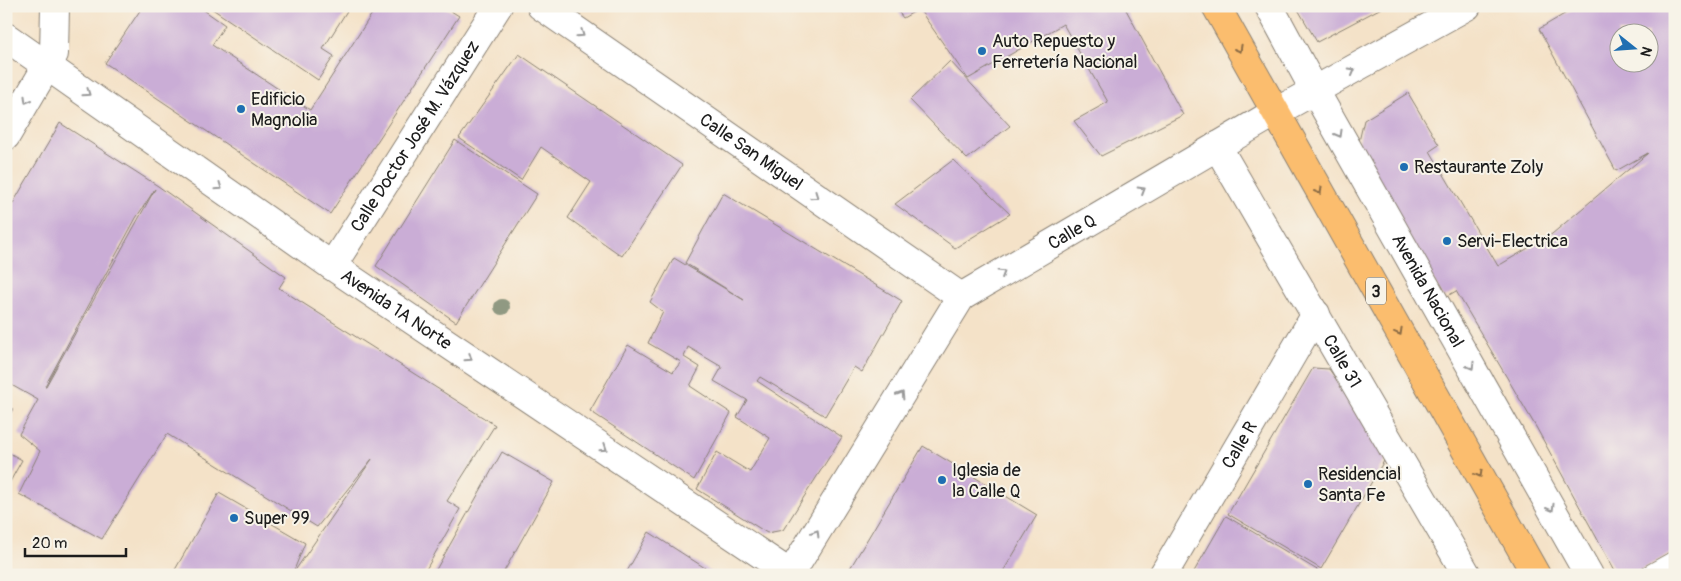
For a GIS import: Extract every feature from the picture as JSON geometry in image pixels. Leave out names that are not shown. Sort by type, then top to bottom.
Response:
[{"type":"main road","name":"3","points":[[1216,6],[1274,113],[1536,575]]},
{"type":"street","points":[[6,136],[54,54],[56,6]]},
{"type":"street","name":"Calle Doctor José M. Vázquez","points":[[332,266],[498,6]]},
{"type":"street","name":"Calle San Miguel","points":[[541,6],[961,297]]},
{"type":"street","name":"Avenida Nacional","points":[[1269,6],[1315,92],[1589,575]]},
{"type":"street","name":"Calle Q","points":[[791,574],[961,297],[1274,113],[1315,92],[1467,6]]},
{"type":"street","name":"Avenida 1A Norte","points":[[6,37],[332,266],[791,574]]},
{"type":"street","name":"Calle 31","points":[[1218,146],[1467,575]]},
{"type":"street","name":"Calle R","points":[[1163,575],[1316,314]]},
{"type":"lane","points":[[1650,575],[1675,561]]},
{"type":"building","name":"Edificio Magnolia","points":[[143,6],[198,6],[225,25],[212,45],[310,110],[377,6],[443,6],[459,16],[330,214],[105,63]]},
{"type":"building","points":[[208,6],[350,6],[323,49],[334,56],[318,80]]},
{"type":"building","points":[[894,6],[1124,6],[1183,115],[1101,156],[1074,121],[1108,102],[1063,24],[968,79],[919,9],[903,18]]},
{"type":"building","points":[[1296,6],[1385,6],[1317,42]]},
{"type":"building","points":[[1578,6],[1675,6],[1675,551],[1631,575],[1617,575],[1536,427],[1456,291],[1444,298],[1357,150],[1364,120],[1408,93],[1439,145],[1430,151],[1498,266],[1552,234],[1648,153],[1616,171],[1539,29]]},
{"type":"building","points":[[519,54],[682,165],[622,256],[568,218],[591,182],[541,147],[521,180],[459,138]]},
{"type":"building","points":[[950,61],[1010,126],[967,159],[910,100]]},
{"type":"building","points":[[60,123],[158,186],[286,277],[279,288],[495,425],[447,501],[460,509],[423,575],[298,575],[294,572],[372,459],[317,527],[167,434],[102,539],[19,494],[40,451],[19,434],[38,400],[6,382],[6,215]],"holes":[[[155,189],[46,386],[136,218]]]},
{"type":"building","points":[[455,140],[537,194],[456,322],[376,266]]},
{"type":"building","points":[[953,160],[1010,214],[955,248],[895,204]]},
{"type":"building","points":[[723,193],[902,301],[862,372],[854,367],[825,416],[760,377],[757,381],[842,437],[783,530],[767,533],[697,489],[717,452],[750,472],[770,438],[737,417],[747,400],[714,381],[722,367],[688,347],[684,357],[700,367],[690,386],[731,413],[694,480],[590,411],[628,345],[673,372],[681,362],[648,343],[663,312],[650,302],[674,258],[744,300],[685,263]]},
{"type":"building","name":"Residencial Santa Fe","points":[[1313,368],[1329,369],[1388,454],[1321,569],[1228,514]]},
{"type":"building","points":[[6,406],[13,409],[6,421]]},
{"type":"building","name":"Iglesia de la Calle Q","points":[[923,446],[1037,515],[1001,575],[858,575],[849,570]]},
{"type":"building","points":[[6,451],[22,460],[6,489]]},
{"type":"building","points":[[502,452],[554,482],[502,575],[433,575]]},
{"type":"building","name":"Super 99","points":[[219,493],[305,543],[292,575],[172,575]]},
{"type":"building","points":[[1226,516],[1319,571],[1317,575],[1192,575]]},
{"type":"building","points":[[649,532],[716,575],[625,575]]},
{"type":"place","name":"Auto Repuesto y Ferretería Nacional","points":[[982,51]]},
{"type":"place","name":"Edificio Magnolia","points":[[241,109]]},
{"type":"place","name":"Restaurante Zoly","points":[[1404,167]]},
{"type":"place","name":"Servi-Electrica","points":[[1447,241]]},
{"type":"place","name":"Iglesia de la Calle Q","points":[[942,480]]},
{"type":"place","name":"Residencial Santa Fe","points":[[1308,484]]},
{"type":"place","name":"Super 99","points":[[234,518]]}]
